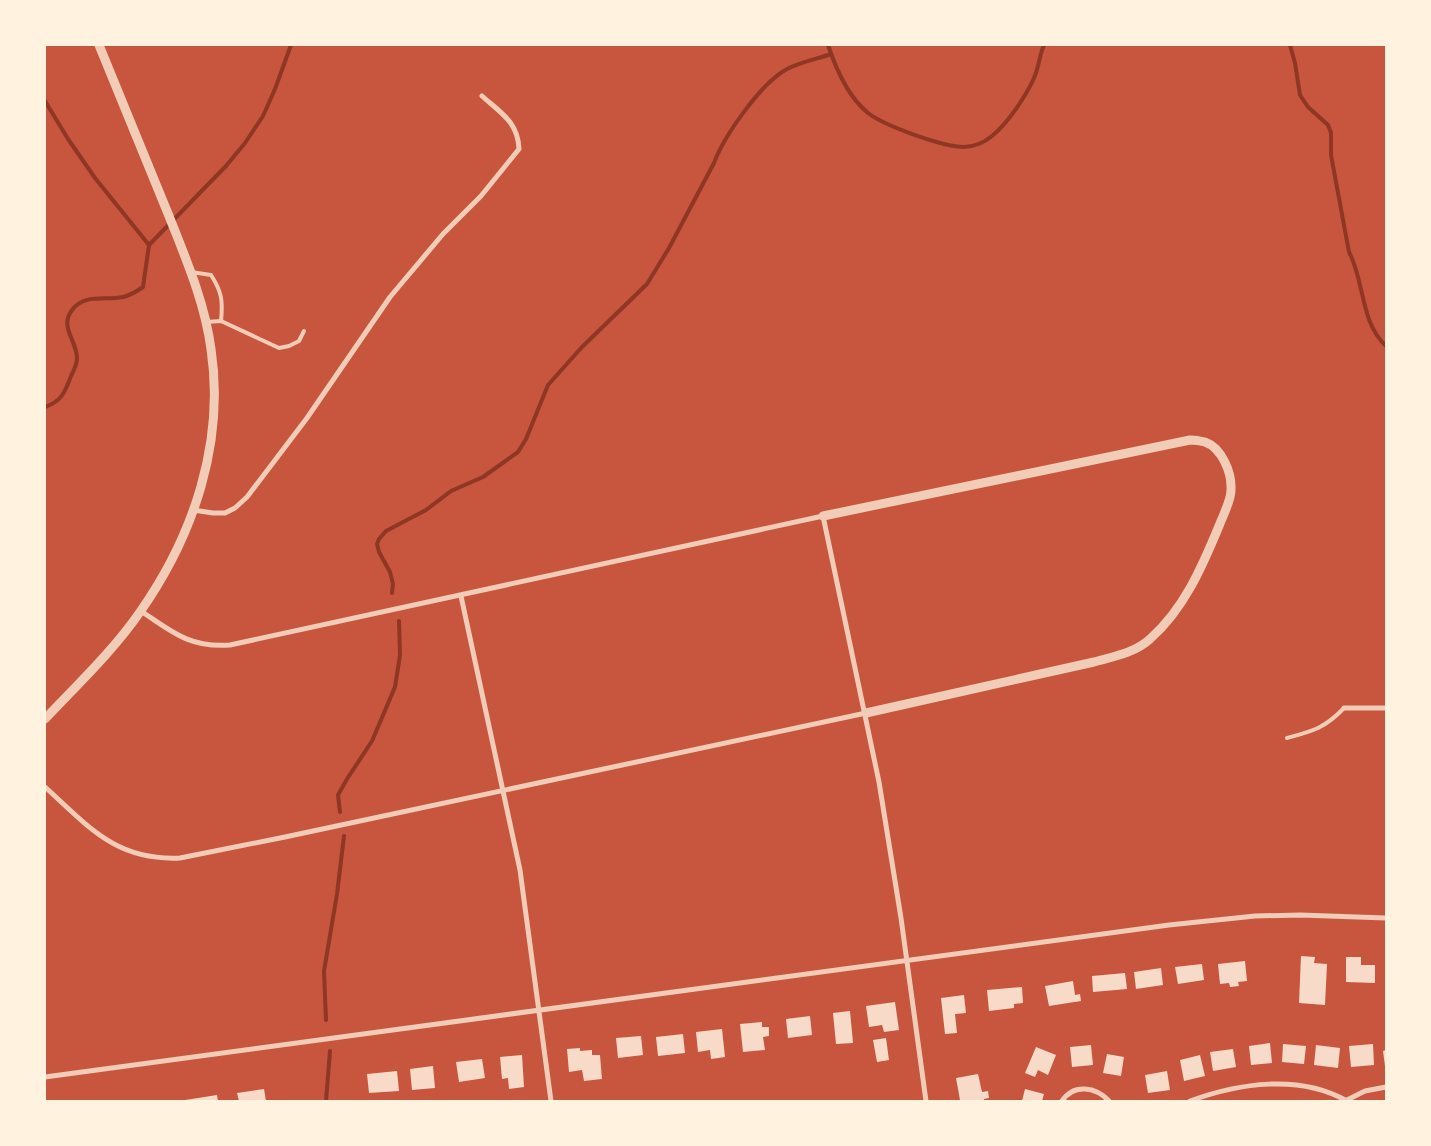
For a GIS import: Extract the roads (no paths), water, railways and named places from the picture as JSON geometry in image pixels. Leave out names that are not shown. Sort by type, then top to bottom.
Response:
[{"type":"street","points":[[45,719],[124,634],[141,611],[176,553],[202,484],[213,429],[213,366],[206,322],[191,272],[99,45]]},
{"type":"street","points":[[193,510],[225,513],[235,508],[247,496],[307,418],[390,297],[443,234],[481,196],[519,149],[519,138],[509,120],[482,96]]},
{"type":"street","points":[[45,787],[90,828],[113,844],[137,854],[162,859],[180,858],[285,838],[1094,662],[1130,651],[1148,641],[1182,603],[1205,559],[1232,491],[1230,474],[1217,450],[1206,442],[1190,440],[823,516],[230,645],[215,646],[186,640],[141,611]]},
{"type":"street","points":[[823,516],[880,782],[926,1101]]},
{"type":"street","points":[[461,596],[523,889],[551,1101]]},
{"type":"street","points":[[1344,708],[1386,708]]},
{"type":"street","points":[[45,1077],[1169,925],[1255,916],[1300,915],[1386,918]]},
{"type":"street","points":[[1190,1101],[1237,1087],[1273,1084],[1304,1086],[1327,1092],[1347,1101],[1365,1091],[1386,1087]]},
{"type":"street","points":[[1062,1101],[1075,1090],[1087,1088],[1098,1092],[1109,1101]]},
{"type":"lane","points":[[191,272],[211,275],[220,287],[222,303],[221,321]]},
{"type":"lane","points":[[206,322],[221,321],[278,348],[289,346],[299,341],[304,331]]},
{"type":"lane","points":[[1287,738],[1316,730],[1333,720],[1344,708]]},
{"type":"waterway","points":[[149,245],[226,166],[245,143],[263,116],[291,45]]},
{"type":"waterway","points":[[828,45],[839,73],[849,91],[868,113],[887,124],[914,135],[943,144],[964,147],[986,140],[998,131],[1010,117],[1034,78],[1044,45]]},
{"type":"waterway","points":[[1290,45],[1300,95],[1308,107],[1328,125],[1331,133],[1331,155],[1349,252],[1358,276],[1371,325],[1386,346]]},
{"type":"waterway","points":[[392,593],[393,584],[390,572],[379,552],[377,544],[379,539],[386,531],[426,510],[451,491],[483,477],[518,452],[526,439],[548,385],[582,347],[647,284],[669,248],[726,139],[744,111],[766,86],[787,69],[831,54]]},
{"type":"waterway","points":[[45,101],[95,178],[149,245]]},
{"type":"waterway","points":[[45,407],[51,405],[62,395],[76,365],[77,358],[68,328],[68,316],[83,301],[123,297],[143,287],[149,245]]},
{"type":"waterway","points":[[340,812],[338,795],[372,741],[395,687],[400,655],[399,621]]},
{"type":"waterway","points":[[326,1020],[324,971],[337,894],[344,836]]},
{"type":"waterway","points":[[326,1101],[330,1051]]}]
